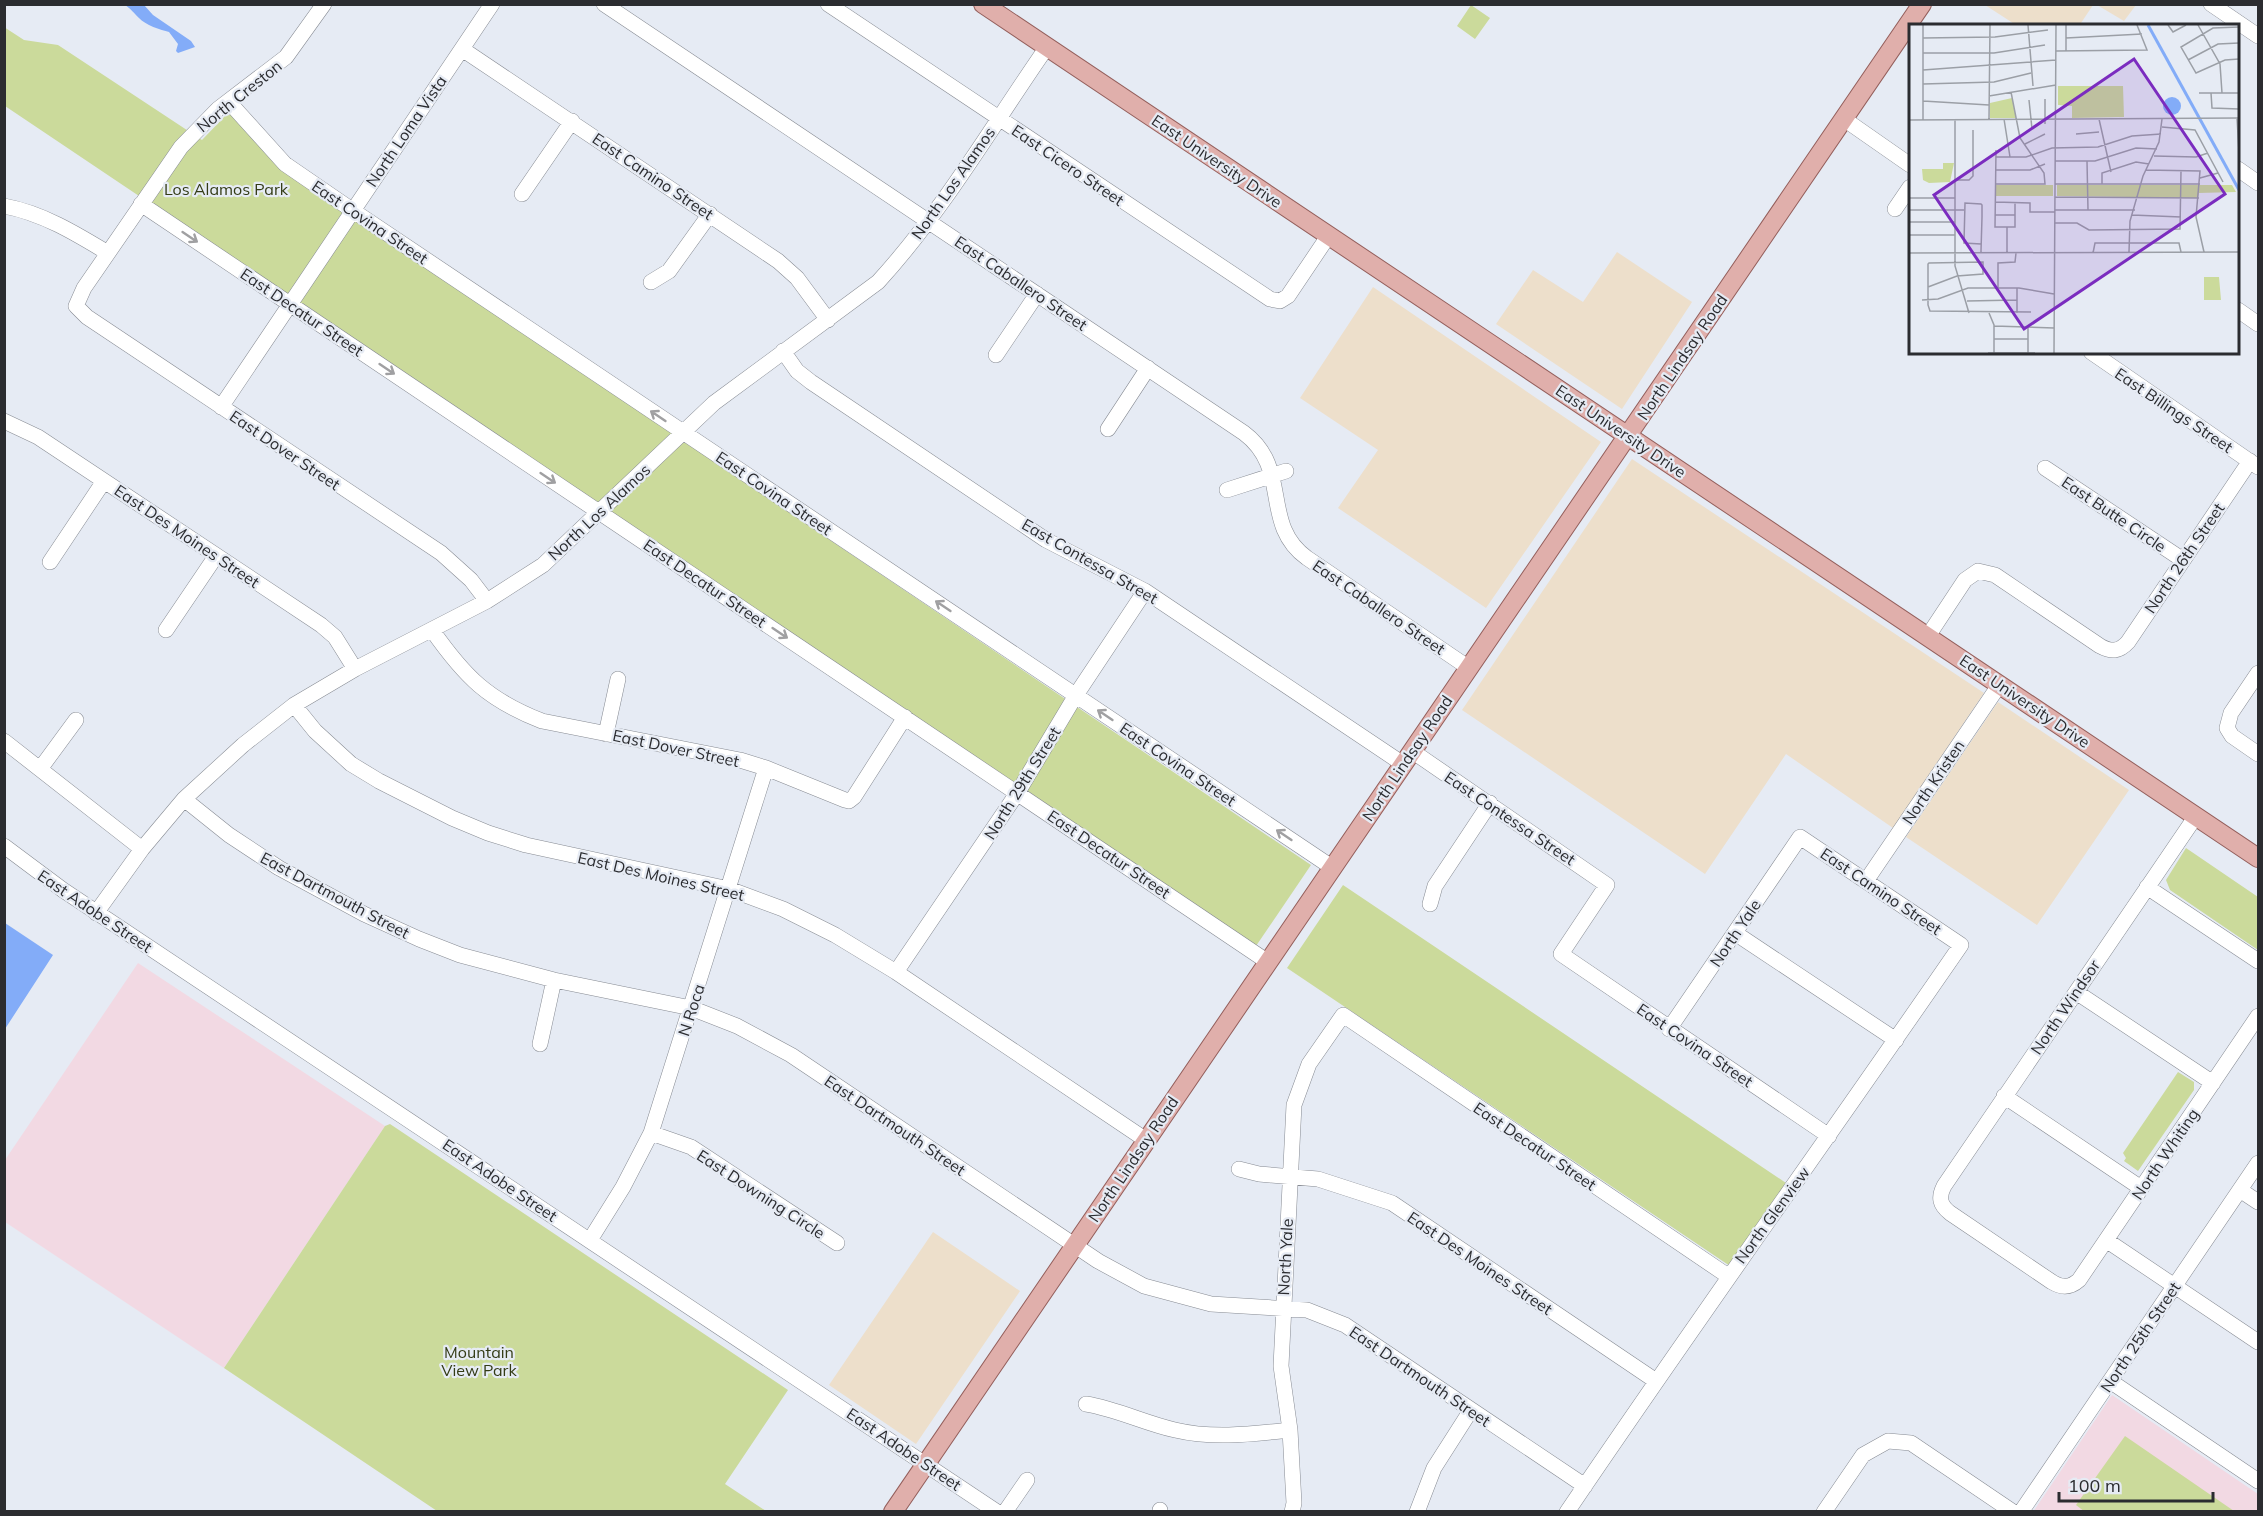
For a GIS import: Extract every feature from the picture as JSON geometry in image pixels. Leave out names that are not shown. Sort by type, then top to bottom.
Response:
[{"type":"main road","name":"East University Drive","points":[[983,4],[2259,858]]},
{"type":"main road","name":"North Lindsay Road","points":[[893,1512],[1922,4]]},
{"type":"street","name":"North Creston","points":[[76,306],[78,296],[181,147],[202,123],[286,57],[324,4]]},
{"type":"street","name":"North Loma Vista","points":[[221,407],[492,4]]},
{"type":"street","name":"East Caballero Street","points":[[604,4],[1253,440],[1279,473],[1283,528],[1294,548],[1469,668]]},
{"type":"street","name":"East Cicero Street","points":[[828,4],[1265,296],[1280,301],[1291,293],[1329,235]]},
{"type":"street","points":[[2214,5],[2259,36]]},
{"type":"street","name":"North Los Alamos","points":[[96,913],[142,849],[184,799],[243,745],[294,705],[355,669],[487,601],[543,565],[714,403],[878,282],[897,262],[927,221],[1047,47]]},
{"type":"street","name":"East Camino Street","points":[[462,48],[710,214],[787,269],[828,320]]},
{"type":"street","name":"East Covina Street","points":[[229,102],[285,164],[1333,868]]},
{"type":"street","points":[[1844,119],[1909,164]]},
{"type":"street","points":[[522,194],[572,122]]},
{"type":"street","points":[[2239,170],[2259,183]]},
{"type":"street","points":[[1895,209],[1909,190]]},
{"type":"street","name":"East Decatur Street","points":[[141,204],[1268,962]]},
{"type":"street","points":[[4,206],[19,208],[51,221],[108,253]]},
{"type":"street","points":[[651,282],[663,276],[675,265],[710,214]]},
{"type":"street","points":[[996,355],[1037,294]]},
{"type":"street","name":"East Dover Street","points":[[76,306],[87,316],[221,407],[441,553],[471,580],[487,601]]},
{"type":"street","points":[[2239,311],[2259,324]]},
{"type":"street","name":"East Contessa Street","points":[[783,351],[797,371],[811,382],[1046,540],[1145,591],[1408,757],[1490,803],[1607,885],[1561,954]]},
{"type":"street","name":"East Billings Street","points":[[2099,355],[2254,464]]},
{"type":"street","points":[[1108,429],[1148,368]]},
{"type":"street","name":"East Des Moines Street","points":[[4,421],[38,437],[321,625],[335,637],[355,669]]},
{"type":"street","name":"North 26th Street","points":[[1928,636],[1965,580],[1978,571],[1995,575],[2100,646],[2115,651],[2128,642],[2183,560],[2254,464]]},
{"type":"street","name":"East Butte Circle","points":[[2045,468],[2183,560]]},
{"type":"street","points":[[1227,490],[1279,473]]},
{"type":"street","points":[[50,562],[104,481]]},
{"type":"street","points":[[166,630],[216,556]]},
{"type":"street","name":"North 29th Street","points":[[896,972],[1018,792],[1076,695],[1145,591]]},
{"type":"street","name":"East Dover Street","points":[[432,630],[455,662],[470,678],[501,702],[542,721],[706,752],[766,768],[849,801],[854,797],[905,717]]},
{"type":"street","points":[[2259,673],[2228,718],[2227,728],[2236,739],[2259,754]]},
{"type":"street","points":[[606,734],[618,679]]},
{"type":"street","name":"North Kristen","points":[[1866,881],[2000,684]]},
{"type":"street","name":"East Des Moines Street","points":[[294,705],[315,731],[351,764],[452,818],[526,845],[729,889],[793,914],[835,935],[896,972],[1146,1140]]},
{"type":"street","points":[[40,769],[76,720]]},
{"type":"street","points":[[4,741],[142,849]]},
{"type":"street","name":"N Roca","points":[[590,1240],[623,1187],[651,1133],[766,768]]},
{"type":"street","name":"East Dartmouth Street","points":[[184,799],[229,835],[271,863],[364,914],[419,939],[459,955],[554,980],[691,1008],[737,1026],[791,1055],[1098,1261],[1144,1286],[1211,1304],[1307,1311],[1345,1325],[1585,1486]]},
{"type":"street","points":[[1431,904],[1435,886],[1490,803]]},
{"type":"street","name":"North Windsor","points":[[2066,1287],[2052,1282],[1950,1213],[1940,1201],[1944,1186],[2196,816]]},
{"type":"street","name":"East Camino Street","points":[[1800,837],[1961,945]]},
{"type":"street","name":"North Yale","points":[[1669,1029],[1800,837]]},
{"type":"street","name":"East Adobe Street","points":[[4,846],[96,913],[997,1512]]},
{"type":"street","points":[[2147,887],[2259,961]]},
{"type":"street","points":[[1735,933],[1896,1040]]},
{"type":"street","name":"North Glenview","points":[[1567,1512],[1728,1276],[1829,1136],[1961,945]]},
{"type":"street","name":"East Covina Street","points":[[1561,954],[1829,1136]]},
{"type":"street","points":[[540,1044],[554,980]]},
{"type":"street","points":[[2076,992],[2213,1083]]},
{"type":"street","name":"East Decatur Street","points":[[1343,1015],[1728,1276]]},
{"type":"street","name":"North Yale","points":[[1292,1512],[1294,1503],[1290,1430],[1281,1365],[1294,1105],[1309,1064],[1343,1015]]},
{"type":"street","name":"North Whiting","points":[[2066,1287],[2079,1280],[2259,1016]]},
{"type":"street","points":[[2004,1096],[2141,1188]]},
{"type":"street","name":"East Downing Circle","points":[[651,1133],[698,1152],[837,1244]]},
{"type":"street","name":"North 25th Street","points":[[2021,1512],[2259,1163]]},
{"type":"street","name":"East Des Moines Street","points":[[1239,1169],[1259,1174],[1318,1179],[1392,1203],[1656,1381]]},
{"type":"street","points":[[2240,1190],[2259,1202]]},
{"type":"street","points":[[2106,1240],[2259,1342]]},
{"type":"street","points":[[2110,1382],[2259,1481]]},
{"type":"street","points":[[1086,1404],[1111,1408],[1147,1423],[1178,1431],[1239,1435],[1290,1430]]},
{"type":"street","points":[[1417,1512],[1434,1468],[1471,1410]]},
{"type":"street","points":[[1824,1512],[1863,1455],[1888,1441],[1911,1443],[2013,1512]]},
{"type":"street","points":[[1005,1512],[1027,1480]]},
{"type":"shaded area","points":[[1985,5],[2093,5],[2080,24],[2014,24]]},
{"type":"shaded area","points":[[2097,5],[2136,5],[2124,21]]},
{"type":"shaded area","points":[[1617,252],[1692,302],[1622,409],[1496,324],[1533,270],[1583,302]]},
{"type":"shaded area","points":[[1373,287],[1601,442],[1486,608],[1338,508],[1378,450],[1300,398]]},
{"type":"shaded area","points":[[1632,459],[1984,693],[1893,828],[1786,754],[1705,874],[1462,710]]},
{"type":"shaded area","points":[[1998,702],[2129,790],[2037,925],[1906,837]]},
{"type":"shaded area","points":[[138,963],[385,1126],[224,1368],[5,1222],[5,1160]]},
{"type":"shaded area","points":[[933,1232],[1020,1291],[916,1444],[829,1385]]},
{"type":"shaded area","points":[[2112,1395],[2258,1494],[2258,1511],[2033,1512]]},
{"type":"green space","points":[[1471,5],[1490,18],[1475,39],[1457,26]]},
{"type":"green space","name":"Los Alamos Park","points":[[4,27],[24,40],[58,45],[202,140],[226,115],[233,115],[281,169],[1311,865],[1256,946],[5,106]]},
{"type":"green space","points":[[2186,848],[2258,897],[2258,950],[2170,890],[2166,880]]},
{"type":"green space","points":[[1343,885],[1786,1183],[1730,1266],[1287,968]]},
{"type":"green space","points":[[2178,1072],[2194,1082],[2194,1090],[2138,1171],[2124,1161],[2126,1158],[2123,1153]]},
{"type":"green space","name":"Mountain View Park","points":[[390,1124],[788,1390],[725,1484],[766,1511],[437,1511],[224,1368],[385,1126]]},
{"type":"green space","points":[[2125,1436],[2234,1511],[2085,1512],[2076,1505]]},
{"type":"water","points":[[125,5],[144,5],[153,15],[191,41],[195,47],[178,53],[176,51],[178,44],[169,32],[145,23]]},
{"type":"water","points":[[5,923],[53,955],[5,1029]]}]
